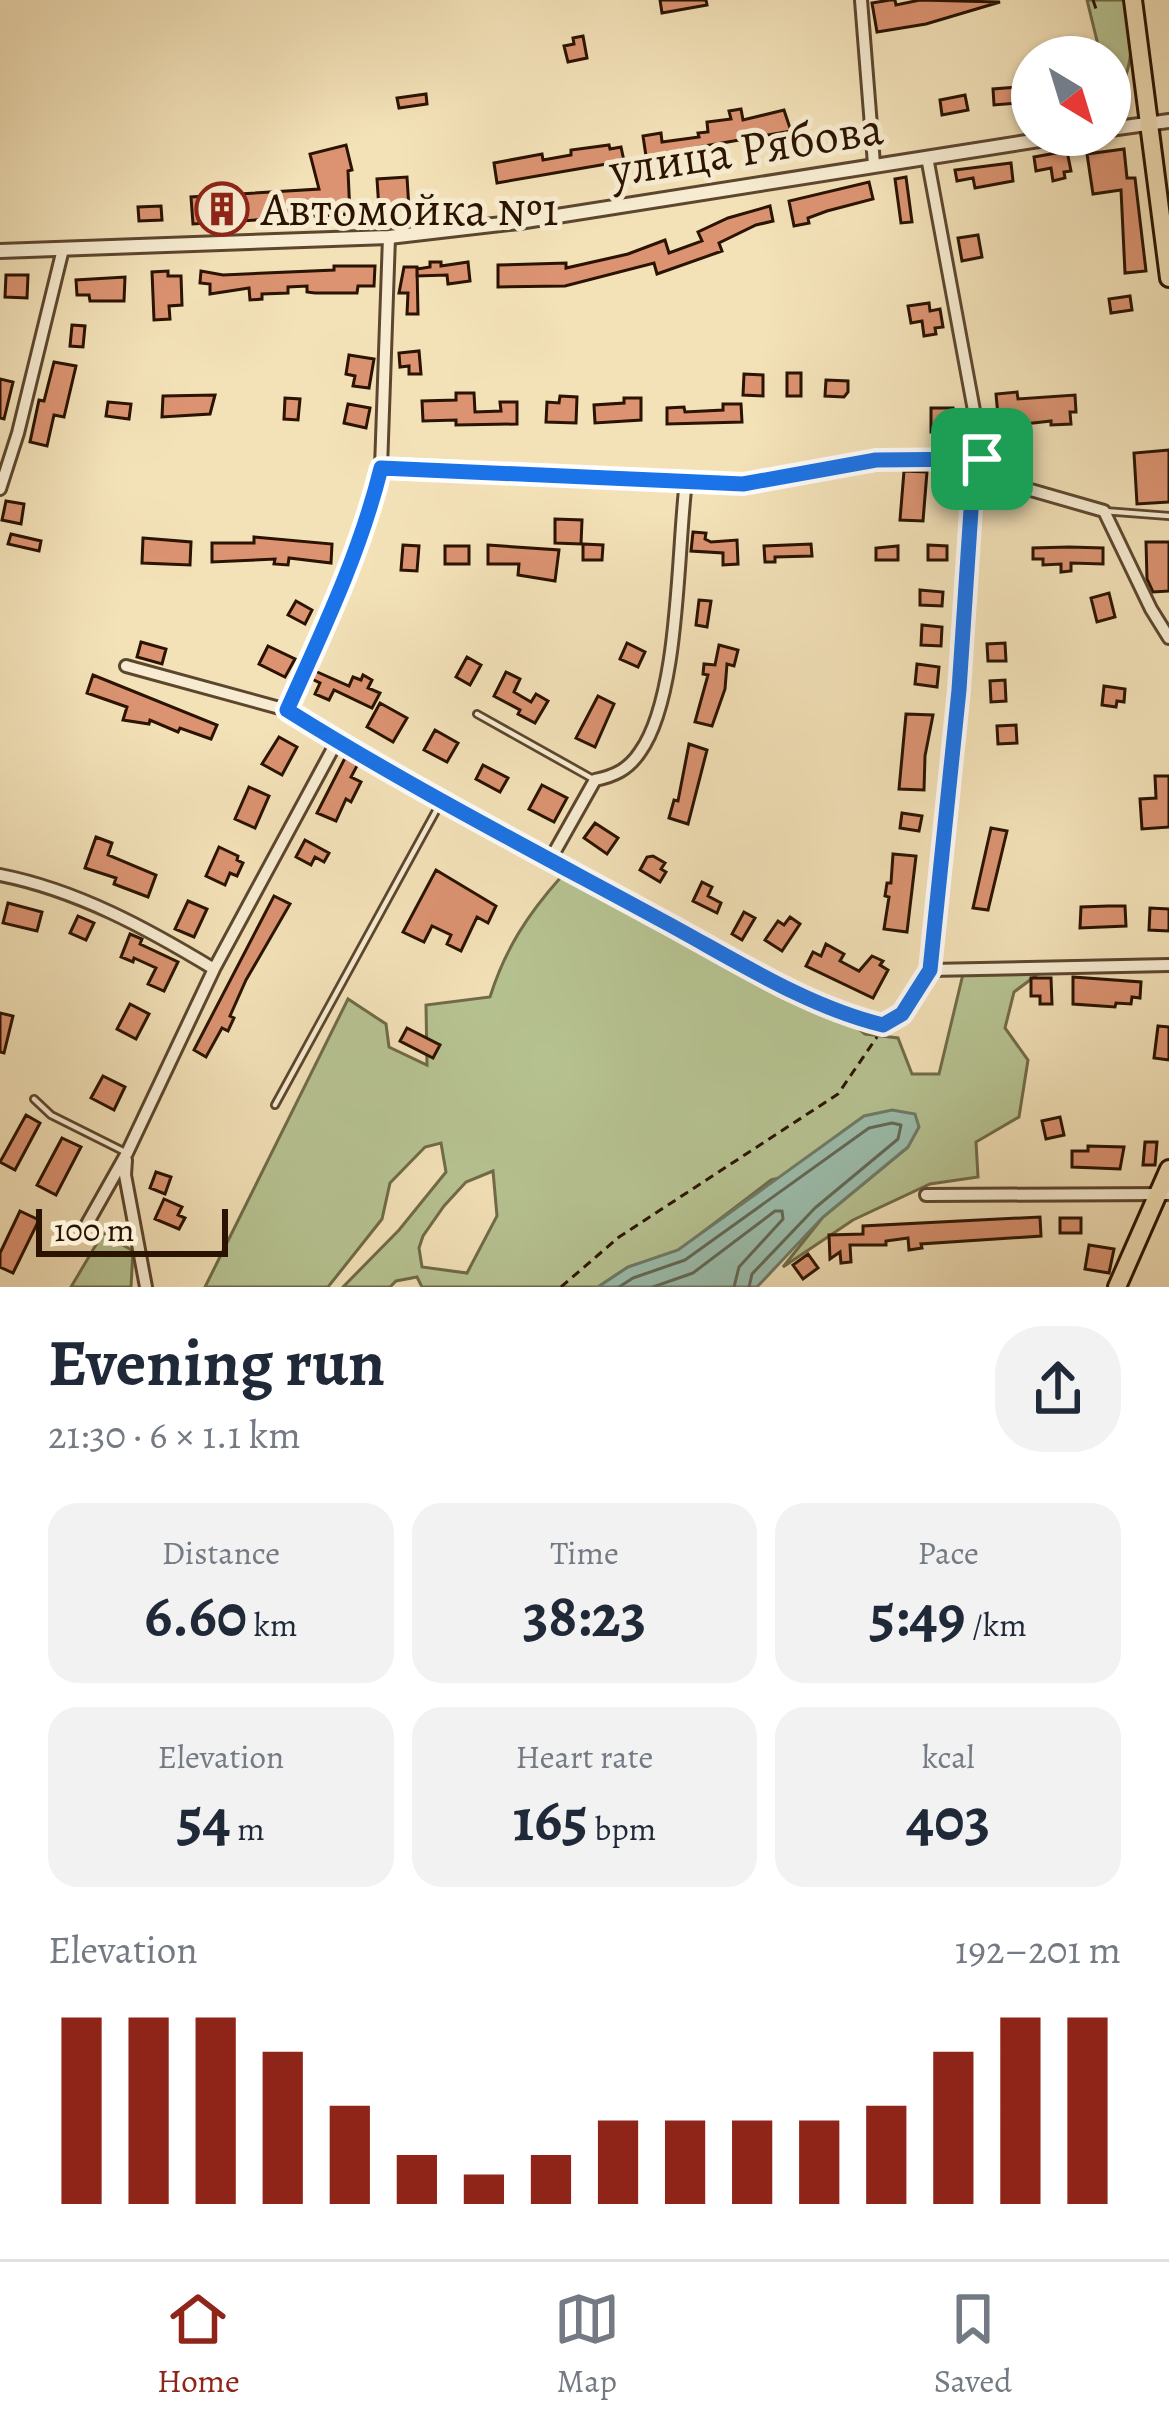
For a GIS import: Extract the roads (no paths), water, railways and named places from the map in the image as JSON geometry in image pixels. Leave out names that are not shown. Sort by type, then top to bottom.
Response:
[{"type":"main road","points":[[1133,0],[1169,278]]},
{"type":"main road","points":[[1117,1287],[1164,1194],[1169,1168]]},
{"type":"street","points":[[861,0],[874,164]]},
{"type":"street","points":[[1131,126],[1169,121]]},
{"type":"street","name":"улица Рябова","points":[[0,251],[389,237],[519,222],[1011,144]]},
{"type":"street","points":[[927,157],[982,459],[1004,482],[1104,511],[1169,638]]},
{"type":"street","points":[[287,710],[344,583],[381,468],[389,237]]},
{"type":"street","points":[[0,488],[63,249]]},
{"type":"street","points":[[126,666],[287,710],[550,860],[842,1015],[883,1025],[902,1014],[930,970],[957,712],[970,503],[982,459]]},
{"type":"street","points":[[550,860],[595,779],[617,776],[642,751],[664,692],[686,481]]},
{"type":"street","points":[[87,1224],[127,1153],[214,969],[337,741]]},
{"type":"street","points":[[0,875],[60,891],[157,934],[214,969]]},
{"type":"street","points":[[930,970],[1169,965]]},
{"type":"street","points":[[127,1153],[125,1175],[146,1287]]},
{"type":"street","points":[[926,1195],[1164,1194]]},
{"type":"lane","points":[[381,468],[743,484],[876,460],[982,459]]},
{"type":"lane","points":[[1104,511],[1169,516]]},
{"type":"lane","points":[[478,714],[595,779]]},
{"type":"lane","points":[[275,1106],[442,800]]},
{"type":"lane","points":[[34,1100],[50,1115],[127,1153]]},
{"type":"water","points":[[892,1110],[915,1114],[919,1127],[908,1147],[823,1217],[757,1287],[598,1287],[628,1267],[678,1250],[864,1116]]},
{"type":"place","name":"Автомойка №1","points":[[222,209]]}]
